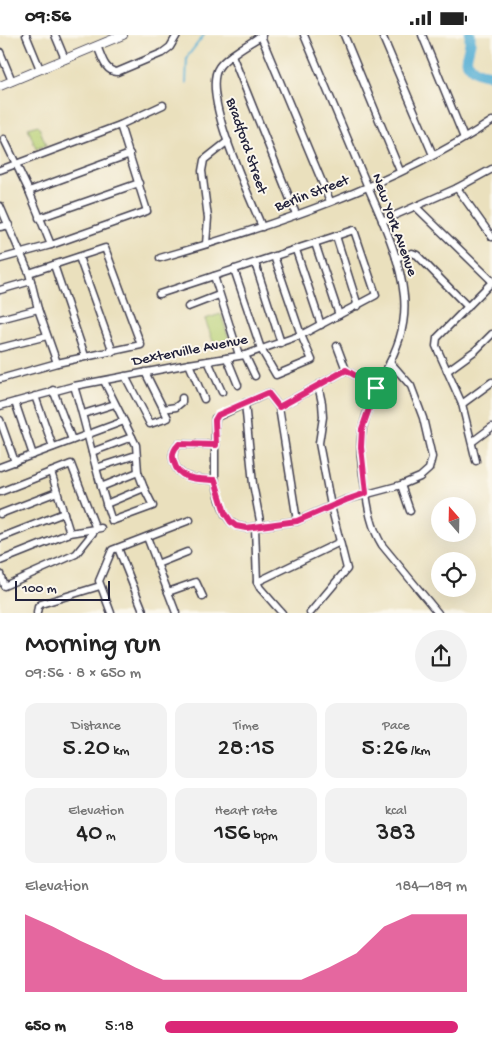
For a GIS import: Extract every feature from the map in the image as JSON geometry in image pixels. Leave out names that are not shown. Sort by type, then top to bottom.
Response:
[{"type":"street","points":[[26,35],[40,69]]},
{"type":"street","points":[[55,35],[65,59]]},
{"type":"street","points":[[0,86],[123,35]]},
{"type":"street","points":[[97,46],[107,68],[111,72],[117,72],[162,53],[170,47],[177,35]]},
{"type":"street","points":[[262,35],[330,201]]},
{"type":"street","name":"Bradford Street","points":[[262,35],[218,67],[213,87],[217,108],[228,141],[262,227]]},
{"type":"street","name":"New York Avenue","points":[[304,35],[382,221],[402,278],[403,330],[398,346],[376,388],[362,429],[361,447],[366,493],[375,534],[438,613]]},
{"type":"street","points":[[344,35],[400,171]]},
{"type":"street","points":[[382,35],[432,155]]},
{"type":"street","points":[[422,35],[464,138]]},
{"type":"street","points":[[0,51],[12,81]]},
{"type":"street","points":[[232,55],[296,213]]},
{"type":"street","points":[[0,171],[120,125],[163,105]]},
{"type":"street","name":"Berlin Street","points":[[160,258],[262,227],[368,187],[464,138],[492,121]]},
{"type":"street","points":[[0,259],[51,245],[147,211],[120,125]]},
{"type":"street","points":[[4,139],[29,191],[51,245]]},
{"type":"street","points":[[206,244],[208,218],[202,171],[204,160],[228,141]]},
{"type":"street","points":[[29,191],[130,154]]},
{"type":"street","points":[[382,221],[472,181],[492,169]]},
{"type":"street","points":[[39,218],[139,183]]},
{"type":"street","points":[[457,188],[492,237]]},
{"type":"street","points":[[0,206],[29,273],[38,309],[57,363]]},
{"type":"street","points":[[416,207],[492,282],[435,341],[462,404],[476,461]]},
{"type":"street","points":[[0,227],[8,225]]},
{"type":"street","name":"Dexterville Avenue","points":[[0,406],[74,386],[242,355],[282,343],[321,325],[376,295],[354,230],[336,236]]},
{"type":"street","points":[[159,293],[336,236],[358,306]]},
{"type":"street","points":[[315,243],[339,315]]},
{"type":"street","points":[[0,379],[85,356],[141,345],[105,247],[29,273]]},
{"type":"street","points":[[296,250],[321,325]]},
{"type":"street","points":[[396,259],[409,254],[416,255],[468,307]]},
{"type":"street","points":[[234,269],[262,349],[276,375],[312,360],[301,335],[274,256]]},
{"type":"street","points":[[79,257],[112,352]]},
{"type":"street","points":[[255,263],[282,343]]},
{"type":"street","points":[[54,265],[85,356]]},
{"type":"street","points":[[214,275],[219,295],[242,355],[255,376]]},
{"type":"street","points":[[0,289],[30,281]]},
{"type":"street","points":[[188,307],[219,295]]},
{"type":"street","points":[[0,319],[38,309]]},
{"type":"street","points":[[447,371],[476,350],[492,334]]},
{"type":"street","points":[[0,348],[47,335]]},
{"type":"street","points":[[337,346],[346,370],[376,388]]},
{"type":"street","points":[[227,358],[238,385]]},
{"type":"street","points":[[208,361],[222,392]]},
{"type":"street","points":[[297,521],[279,407],[268,393],[215,418],[215,480],[220,500],[231,522],[236,526],[246,528],[297,521],[366,493],[401,485],[420,477],[429,469],[432,457],[423,418],[411,386],[390,362]]},
{"type":"street","points":[[189,364],[204,399]]},
{"type":"street","points":[[279,407],[346,370]]},
{"type":"street","points":[[125,377],[150,424],[168,418],[145,372]]},
{"type":"street","points":[[74,386],[112,521],[153,506],[138,472],[136,445],[104,381]]},
{"type":"street","points":[[462,404],[492,382]]},
{"type":"street","points":[[310,613],[347,570],[331,506],[319,443],[323,417],[318,385]]},
{"type":"street","points":[[53,391],[72,440]]},
{"type":"street","points":[[35,396],[53,447]]},
{"type":"street","points":[[163,409],[180,405],[182,398]]},
{"type":"street","points":[[15,402],[33,455]]},
{"type":"street","points":[[83,414],[115,403]]},
{"type":"street","points":[[245,403],[258,526],[258,582],[260,588],[282,613]]},
{"type":"street","points":[[0,420],[15,462]]},
{"type":"street","points":[[0,467],[124,421]]},
{"type":"street","points":[[472,442],[492,427]]},
{"type":"street","points":[[92,452],[132,437]]},
{"type":"street","points":[[215,480],[191,478],[182,475],[175,468],[172,458],[174,449],[179,444],[216,445]]},
{"type":"street","points":[[96,468],[136,455]]},
{"type":"street","points":[[0,492],[71,464],[99,528]]},
{"type":"street","points":[[50,472],[70,533]]},
{"type":"street","points":[[101,487],[138,472]]},
{"type":"street","points":[[401,485],[410,511]]},
{"type":"street","points":[[106,504],[144,488]]},
{"type":"street","points":[[0,514],[57,492]]},
{"type":"street","points":[[0,538],[64,513]]},
{"type":"street","points":[[111,613],[100,586],[100,577],[112,550],[190,520]]},
{"type":"street","points":[[0,561],[70,533],[99,528]]},
{"type":"street","points":[[0,574],[4,586],[76,554],[99,528]]},
{"type":"street","points":[[147,537],[176,613]]},
{"type":"street","points":[[258,582],[340,542]]},
{"type":"street","points":[[118,547],[144,613]]},
{"type":"street","points":[[157,564],[187,552]]},
{"type":"street","points":[[168,592],[196,582],[202,597]]},
{"type":"street","points":[[37,610],[41,604],[100,586]]},
{"type":"green space","points":[[38,125],[46,145],[36,149],[28,128]]},
{"type":"green space","points":[[221,314],[229,339],[214,344],[205,319]]},
{"type":"waterway","points":[[186,83],[187,57],[204,35]]},
{"type":"waterway","points":[[470,35],[466,60],[477,71],[492,75]]},
{"type":"route","points":[[346,370],[376,388],[362,429],[361,447],[366,493],[297,521],[246,528],[236,526],[225,513],[215,480],[191,478],[182,475],[175,468],[172,458],[174,449],[179,444],[216,445],[215,418],[218,415],[268,393],[279,407],[346,370]]}]
